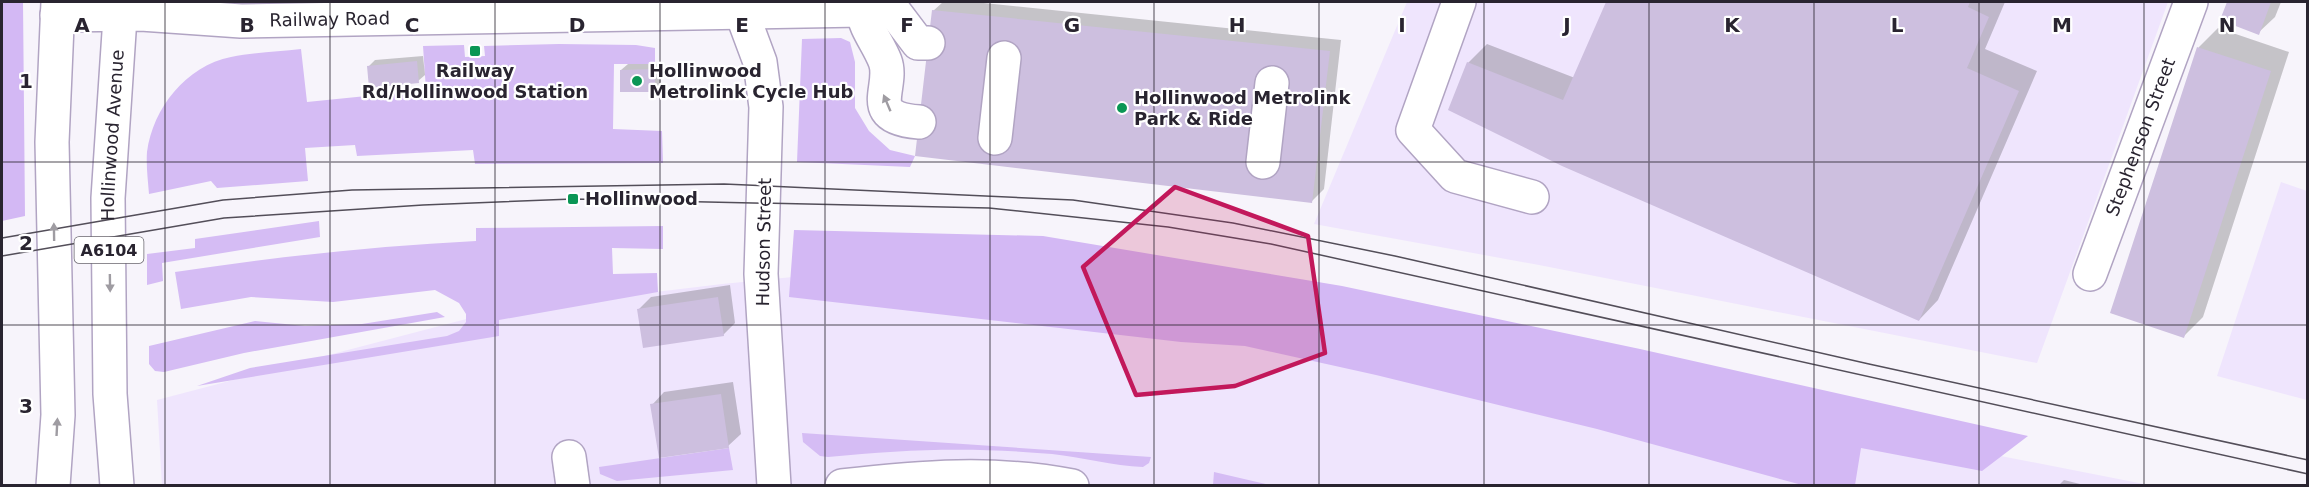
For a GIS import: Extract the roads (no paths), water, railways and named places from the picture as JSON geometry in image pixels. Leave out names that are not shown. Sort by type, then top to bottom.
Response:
[{"type":"main road","points":[[1459,2],[1413,130],[1455,176],[1532,197]]},
{"type":"main road","name":"Stephenson Street","points":[[2090,274],[2191,2]]},
{"type":"main road","points":[[886,63],[904,48],[923,43],[879,4],[865,25],[886,63],[883,96],[886,107],[895,117],[919,122]]},
{"type":"main road","name":"Railway Road","points":[[58,8],[121,8],[141,14],[241,21],[430,10],[879,4]]},
{"type":"main road","name":"Hudson Street","points":[[742,6],[760,62],[767,122],[761,274],[774,486]]},
{"type":"main road","name":"A6104","points":[[53,486],[57,415],[52,142],[58,8]]},
{"type":"main road","name":"Hollinwood Avenue","points":[[117,486],[110,394],[108,198],[121,8]]},
{"type":"main road","points":[[986,132],[995,55]]},
{"type":"main road","points":[[1260,163],[1269,87]]},
{"type":"main road","points":[[842,486],[892,480],[998,476],[1072,486]]},
{"type":"tram line","points":[[2,238],[223,200],[352,190],[724,184],[1073,200],[1233,223],[1395,256],[1869,364],[2308,460]]},
{"type":"tram line","points":[[2,256],[224,218],[423,205],[573,199],[989,208],[1168,227],[1271,244],[2308,474]]},
{"type":"place","name":"Railway Rd/Hollinwood Station","points":[[475,51]]},
{"type":"place","name":"Hollinwood Metrolink Cycle Hub","points":[[637,81]]},
{"type":"place","name":"Hollinwood Metrolink Park & Ride","points":[[1122,108]]},
{"type":"place","name":"Hollinwood","points":[[573,199]]}]
